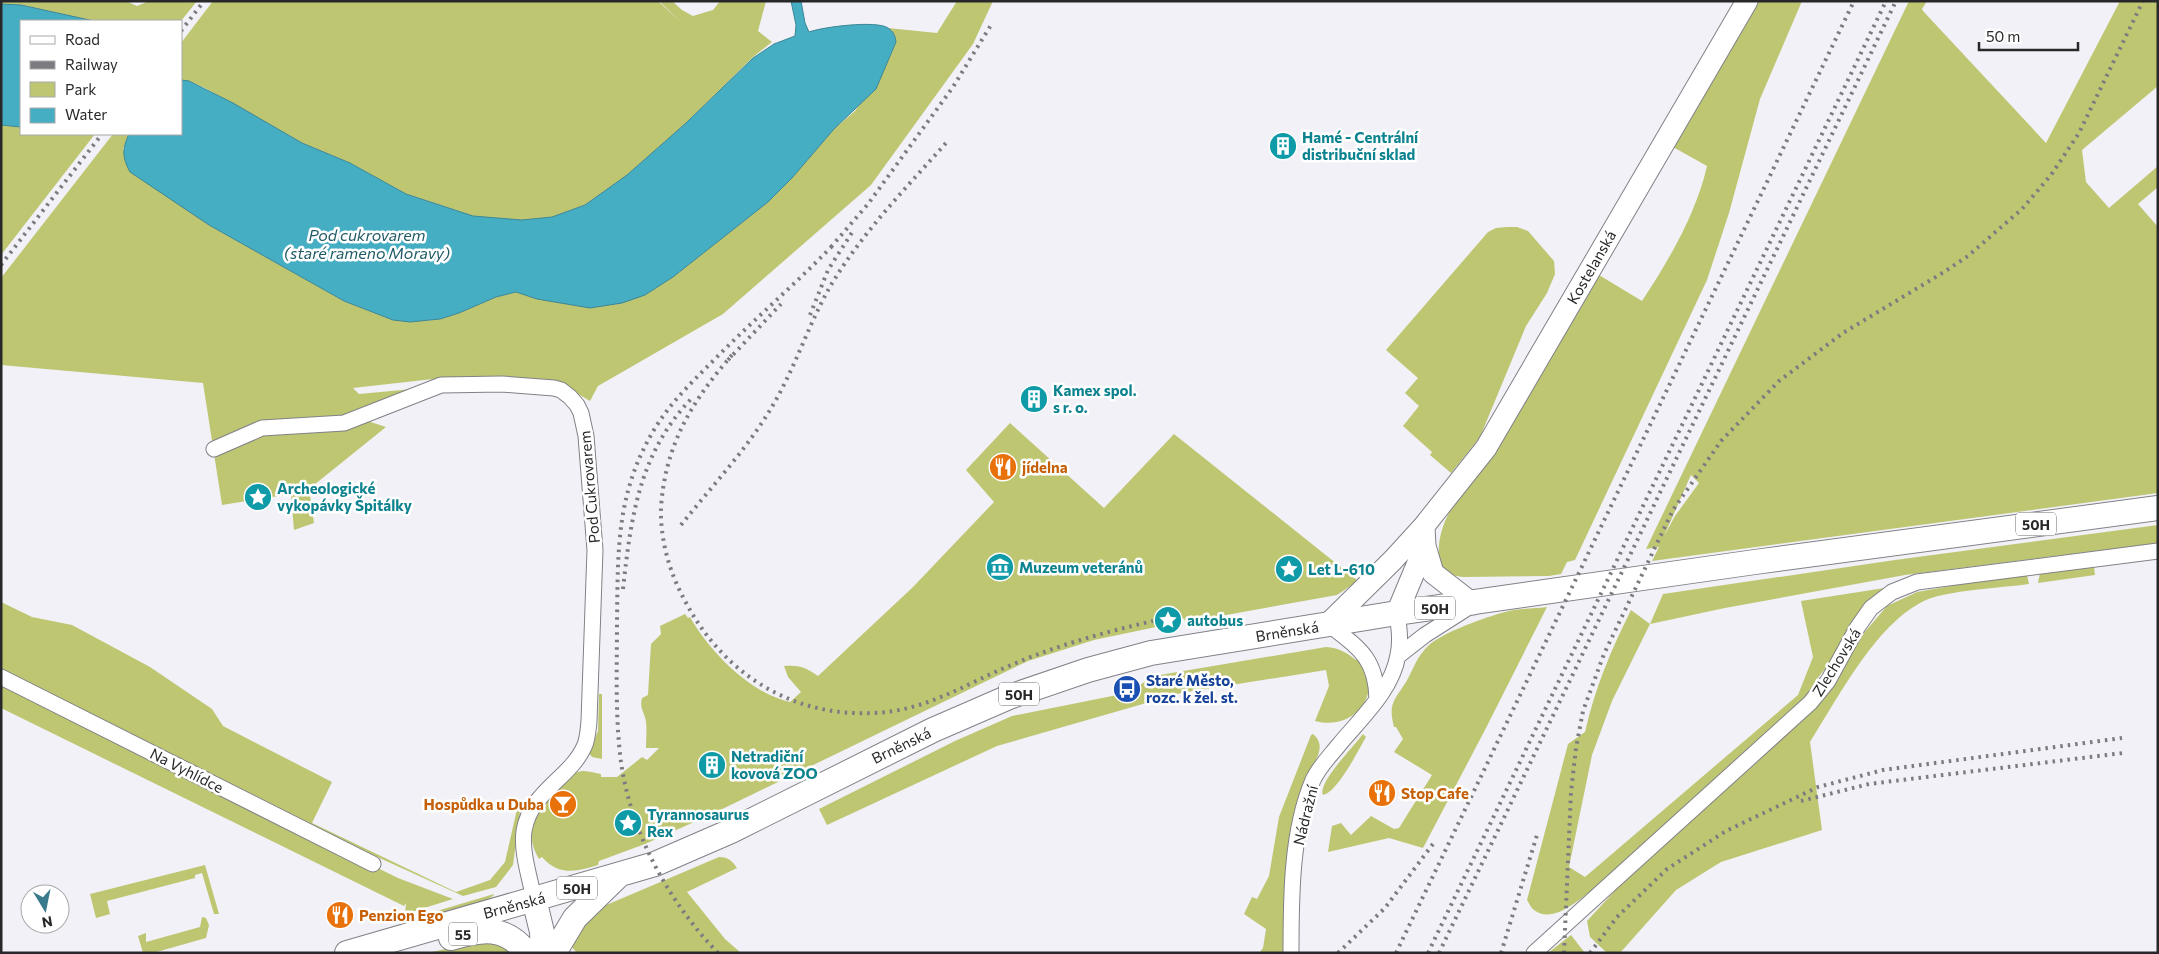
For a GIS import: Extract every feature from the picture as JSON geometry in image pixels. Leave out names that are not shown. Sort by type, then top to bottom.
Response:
[{"type":"main road","name":"Kostelanská","points":[[1397,613],[1424,536],[1486,448],[1747,1]]},
{"type":"main road","name":"50H","points":[[1473,604],[1764,561],[2158,508]]},
{"type":"main road","name":"Kostelanská","points":[[1328,624],[1393,560],[1424,536]]},
{"type":"main road","points":[[1424,536],[1433,573],[1473,604]]},
{"type":"main road","points":[[1393,560],[1388,586],[1397,613]]},
{"type":"main road","name":"Brněnská","points":[[347,953],[654,864],[694,848],[933,730],[1053,681],[1151,653],[1397,613],[1473,604]]},
{"type":"main road","points":[[554,953],[575,918],[619,875]]},
{"type":"main road","points":[[534,899],[542,932],[543,953]]},
{"type":"main road","name":"55","points":[[394,953],[488,930],[509,937],[522,946],[527,953]]},
{"type":"street","name":"Pod Cukrovarem","points":[[214,448],[262,428],[344,423],[441,385],[502,384],[554,388],[566,394],[577,405],[581,413],[586,436],[595,550],[589,721],[584,748],[534,805],[527,820],[524,845],[534,899]]},
{"type":"street","name":"Zlechovská","points":[[1534,953],[1810,704],[1828,681],[1857,628],[1871,608],[1892,592],[1917,582],[2158,551]]},
{"type":"street","points":[[1398,656],[1425,635],[1473,604]]},
{"type":"street","name":"Nádražní","points":[[1291,953],[1293,877],[1299,832],[1308,795],[1315,777],[1325,761],[1378,699],[1389,679],[1398,656],[1397,613]]},
{"type":"street","points":[[1328,624],[1367,657],[1374,674],[1378,699]]},
{"type":"street","name":"Na Vyhlídce","points":[[1,677],[373,864]]},
{"type":"green space","points":[[1,1],[126,1],[137,6],[149,1],[197,1],[182,20],[89,20],[21,5],[1,4]]},
{"type":"green space","points":[[213,1],[658,1],[682,23],[659,1],[672,1],[682,10],[693,16],[713,10],[720,1],[766,1],[758,31],[772,42],[753,57],[686,123],[627,175],[585,205],[552,217],[522,220],[473,216],[406,194],[350,163],[302,143],[205,88],[182,80],[182,42]]},
{"type":"green space","points":[[957,1],[993,1],[973,44],[871,185],[723,314],[598,386],[590,401],[559,383],[518,378],[442,378],[353,388],[359,394],[423,388],[349,415],[386,427],[309,489],[314,523],[294,530],[291,494],[222,505],[203,383],[1,365],[1,278],[112,135],[129,135],[123,149],[209,225],[344,301],[393,320],[424,321],[440,319],[496,297],[517,292],[537,299],[645,295],[673,277],[768,202],[792,178],[834,129],[855,111],[887,63],[896,42],[894,35],[888,28],[937,33]]},
{"type":"green space","points":[[1757,1],[1802,1],[1760,99],[1729,213],[1707,280],[1575,560],[1567,562],[1561,574],[1549,576],[1463,577],[1448,573],[1443,567],[1439,550],[1442,531],[1448,514],[1493,457],[1492,454],[1599,275],[1642,301],[1672,253],[1696,202],[1707,166],[1673,147]]},
{"type":"green space","points":[[1909,1],[1927,1],[1922,9],[1923,11],[2046,143],[2120,1],[2158,1],[2158,86],[2082,150],[2086,182],[2109,208],[2158,166],[2158,187],[2138,204],[2158,227],[2158,493],[1652,561],[1659,547],[1646,549]],"holes":[[[1691,475],[1699,483],[1675,516],[1664,536]]]},
{"type":"green space","points":[[1,125],[20,127],[20,135],[94,135],[1,255]]},
{"type":"green space","points":[[1517,227],[1528,231],[1554,261],[1555,274],[1547,293],[1526,326],[1480,437],[1451,473],[1430,455],[1432,452],[1403,426],[1419,406],[1405,393],[1418,378],[1386,350],[1488,232],[1496,228]]},
{"type":"green space","points":[[1010,423],[1104,508],[1174,434],[1357,580],[1337,595],[1187,622],[1172,608],[1156,627],[1094,640],[1028,661],[712,814],[645,844],[599,861],[598,865],[568,871],[555,867],[542,857],[539,859],[532,838],[535,820],[545,803],[568,778],[581,771],[601,774],[601,777],[617,777],[642,757],[647,760],[659,748],[646,748],[646,722],[641,705],[642,698],[648,695],[651,644],[661,634],[660,626],[685,614],[688,618],[690,617],[708,644],[732,669],[760,690],[790,702],[801,692],[788,677],[784,666],[802,667],[818,676],[913,587],[994,502],[966,470]]},
{"type":"green space","points":[[2158,525],[2158,543],[1905,575],[1725,608],[1650,624],[1663,594],[1895,560]]},
{"type":"green space","points":[[2094,567],[2095,575],[2038,583],[2040,573]]},
{"type":"green space","points":[[2027,575],[2029,584],[1949,594],[1918,604],[1899,618],[1864,657],[1810,742],[1822,830],[1721,862],[1676,890],[1620,953],[1607,953],[1590,937],[1587,921],[1633,871],[1754,765],[1806,715],[1839,676],[1863,634],[1887,606],[1917,592]]},
{"type":"green space","points":[[1891,587],[1870,600],[1847,631],[1832,660],[1802,703],[1594,889],[1566,909],[1557,913],[1541,914],[1533,909],[1527,900],[1568,744],[1585,732],[1604,669],[1631,610],[1650,624],[1612,701],[1592,755],[1569,867],[1585,877],[1798,695],[1813,657],[1801,601]]},
{"type":"green space","points":[[1,602],[32,617],[72,625],[150,667],[212,709],[223,726],[332,782],[312,823],[456,892],[490,880],[505,862],[518,805],[520,813],[513,865],[496,887],[463,896],[307,825],[1,669]]},
{"type":"green space","points":[[1547,607],[1423,848],[1389,838],[1328,852],[1332,826],[1341,823],[1351,835],[1371,816],[1394,829],[1399,828],[1432,775],[1394,752],[1403,739],[1396,727],[1394,727],[1392,719],[1393,703],[1424,650],[1434,641],[1464,626],[1505,612]]},
{"type":"green space","points":[[1326,647],[1342,651],[1356,660],[1360,658],[1367,671],[1369,684],[1367,696],[1362,706],[1353,715],[1342,721],[1329,723],[1315,721],[1329,686],[1326,670],[1181,693],[997,746],[827,825],[819,809],[955,741],[1012,716],[1127,693],[1154,676]]},
{"type":"green space","points":[[1,682],[398,878],[453,899],[405,914],[406,903],[404,906],[1,708]]},
{"type":"green space","points":[[599,694],[602,694],[602,759],[592,757],[589,753],[598,731]]},
{"type":"green space","points":[[1313,734],[1318,739],[1320,745],[1317,758],[1304,781],[1291,838],[1283,953],[1259,953],[1263,948],[1266,929],[1244,914],[1252,897],[1257,899],[1269,876],[1279,817]]},
{"type":"green space","points":[[1363,734],[1366,737],[1347,770],[1335,787],[1323,795],[1323,789],[1331,773]]},
{"type":"green space","points":[[719,857],[730,860],[737,868],[687,892],[725,939],[741,953],[577,953],[571,946],[580,928],[604,906]]},
{"type":"green space","points":[[205,865],[219,914],[214,914],[202,873],[195,875],[195,878],[107,901],[110,914],[96,918],[90,894]]},
{"type":"green space","points":[[494,894],[485,901],[420,921],[410,919]]},
{"type":"green space","points":[[202,917],[206,918],[209,925],[206,938],[153,953],[143,953],[138,936],[146,933],[146,942],[200,927]]},
{"type":"green space","points":[[1571,935],[1585,953],[1548,953]]},
{"type":"green space","points":[[484,940],[502,946],[512,953],[428,953]]},
{"type":"water","name":"Pod cukrovarem (staré rameno Moravy)","points":[[791,1],[801,1],[805,23],[809,32],[837,26],[861,24],[882,26],[892,31],[896,42],[876,89],[834,129],[792,178],[768,202],[673,277],[645,295],[622,303],[590,308],[537,299],[516,292],[496,297],[440,319],[410,322],[393,320],[344,301],[209,225],[130,172],[125,162],[124,149],[129,135],[182,135],[182,80],[189,81],[233,103],[302,143],[350,163],[406,194],[473,216],[522,220],[552,217],[585,205],[627,175],[686,123],[753,58],[774,44],[795,36],[796,25]]},
{"type":"water","points":[[1,4],[21,5],[89,20],[20,20],[20,127],[1,125]]},
{"type":"railway","points":[[182,30],[204,1]]},
{"type":"railway","points":[[1396,953],[1854,1]]},
{"type":"railway","points":[[1428,953],[1886,1]]},
{"type":"railway","points":[[1439,953],[1896,1]]},
{"type":"railway","points":[[1564,953],[1571,792],[1576,748],[1583,711],[1604,654],[1673,510],[1721,441],[1779,381],[1843,333],[1968,256],[2022,209],[2051,175],[2079,133],[2143,1]]},
{"type":"railway","points":[[831,247],[868,204],[953,87],[991,25]]},
{"type":"railway","points":[[1,265],[101,135]]},
{"type":"railway","points":[[681,525],[741,452],[763,421],[789,375],[823,299],[856,247],[885,211],[946,143]]},
{"type":"railway","points":[[810,315],[828,270],[853,231]]},
{"type":"railway","points":[[718,953],[683,911],[654,865],[633,814],[626,788],[619,745],[617,692],[618,569],[622,520],[634,473],[644,449],[657,425],[670,407],[729,345],[835,243]]},
{"type":"railway","points":[[728,360],[781,304]]},
{"type":"railway","points":[[732,355],[693,407],[675,444],[668,464],[664,485],[661,508],[662,531],[666,554],[674,576],[683,597],[698,623],[716,647],[737,667],[760,684],[786,698],[813,707],[842,712],[873,713],[893,711],[929,702],[1033,656],[1067,644],[1153,621]]},
{"type":"railway","points":[[623,589],[634,511],[649,464],[660,441],[674,419],[692,398]]},
{"type":"railway","points":[[1590,953],[1617,917],[1667,869],[1726,831],[1818,787],[1883,770],[2122,738]]},
{"type":"railway","points":[[1801,801],[1869,784],[2123,753]]},
{"type":"railway","points":[[1501,953],[1537,835]]},
{"type":"railway","points":[[1338,953],[1385,908],[1433,844]]},
{"type":"place","name":"Hamé - Centrální distribuční sklad","points":[[1283,146]]},
{"type":"place","name":"Kamex spol. s r. o.","points":[[1034,399]]},
{"type":"place","name":"jídelna","points":[[1003,467]]},
{"type":"place","name":"Archeologické vykopávky Špitálky","points":[[258,497]]},
{"type":"place","name":"Muzeum veteránů","points":[[1000,567]]},
{"type":"place","name":"Let L-610","points":[[1289,569]]},
{"type":"place","name":"autobus","points":[[1168,620]]},
{"type":"place","name":"Staré Město, rozc. k žel. st.","points":[[1127,689]]},
{"type":"place","name":"Netradiční kovová ZOO","points":[[712,765]]},
{"type":"place","name":"Stop Cafe","points":[[1382,793]]},
{"type":"place","name":"Hospůdka u Duba","points":[[563,804]]},
{"type":"place","name":"Tyrannosaurus Rex","points":[[628,823]]},
{"type":"place","name":"Penzion Ego","points":[[340,915]]}]
